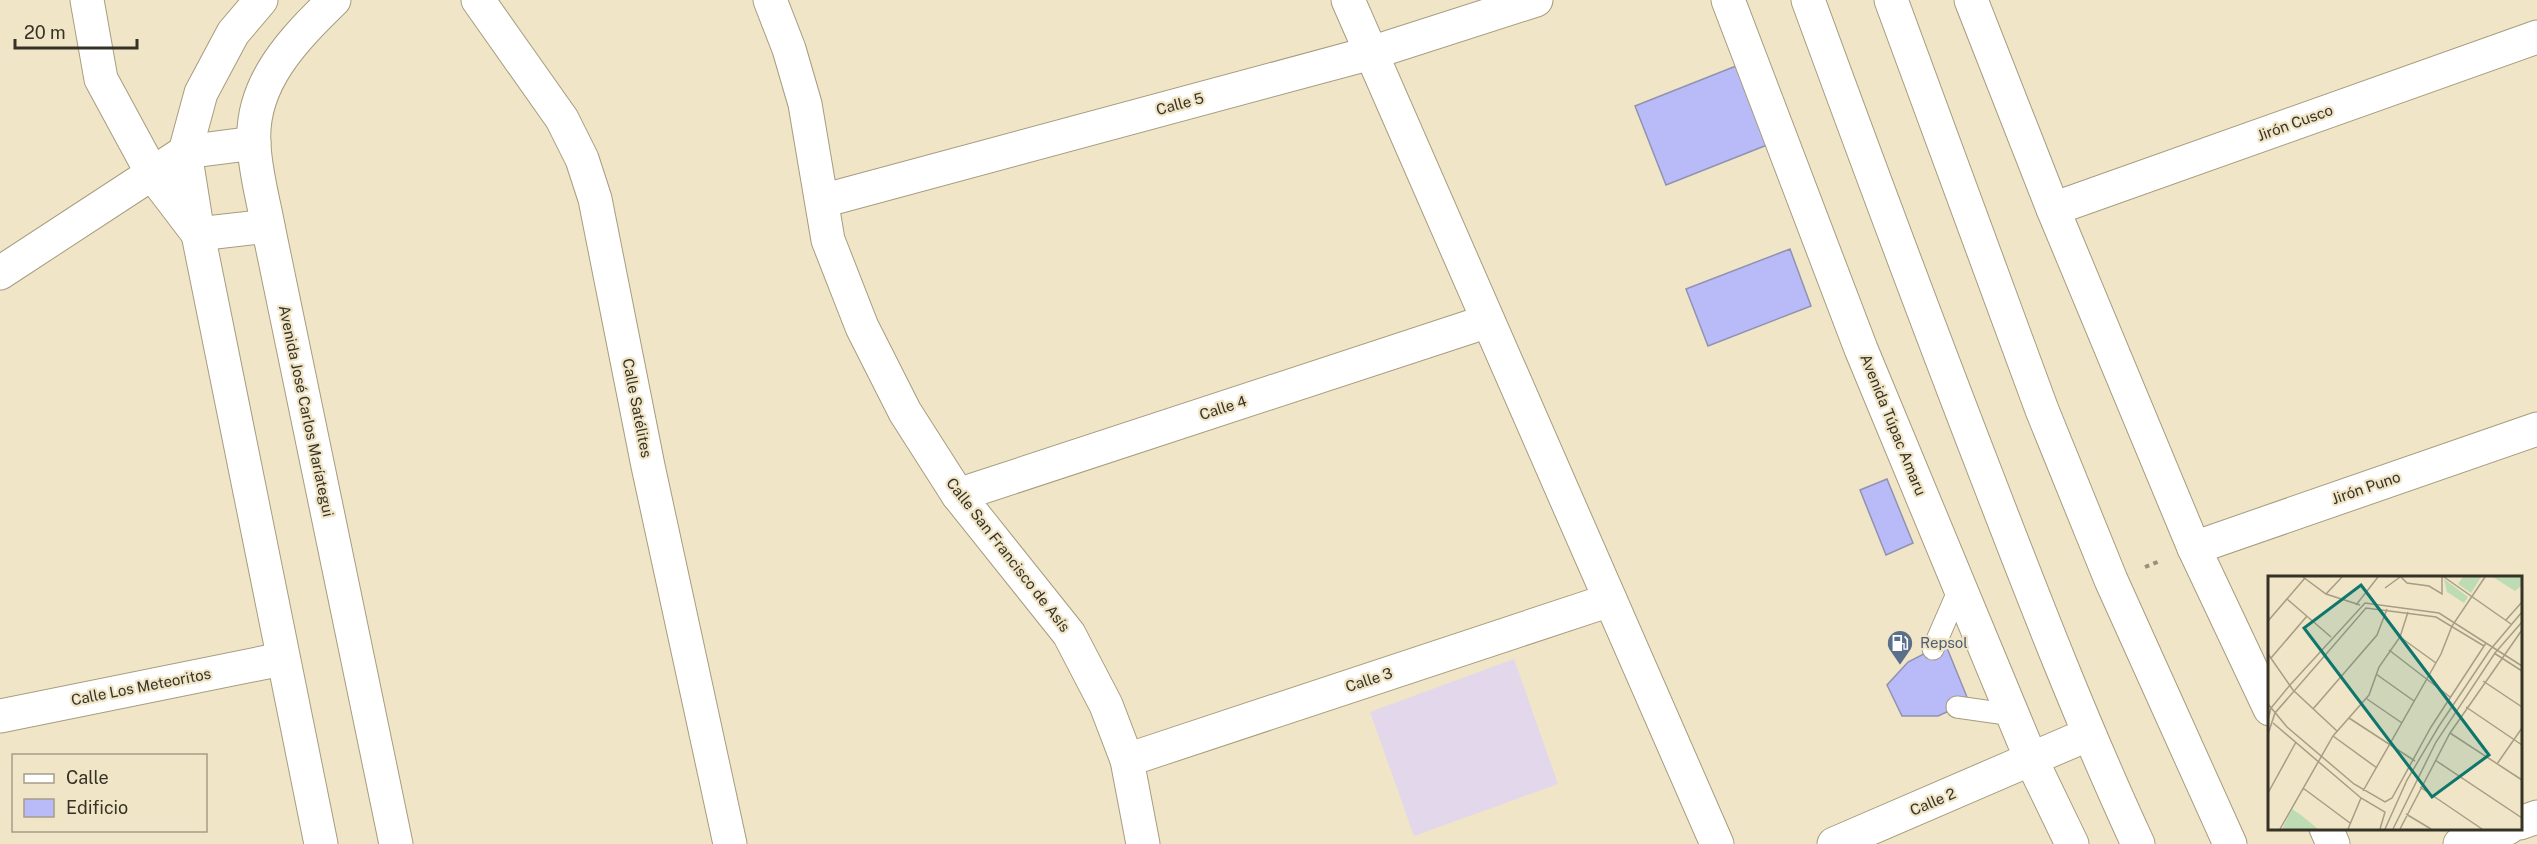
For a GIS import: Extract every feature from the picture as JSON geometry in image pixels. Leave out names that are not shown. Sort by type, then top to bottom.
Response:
[{"type":"main road","points":[[87,0],[101,79],[153,175],[198,234]]},
{"type":"main road","points":[[261,0],[233,33],[201,93],[185,152],[198,234],[321,844]]},
{"type":"main road","name":"Avenida José Carlos Maríategui","points":[[334,0],[296,37],[270,74],[257,107],[254,143],[268,226],[396,844]]},
{"type":"main road","name":"Calle Satélites","points":[[478,0],[562,119],[582,159],[595,199],[648,466],[730,844]]},
{"type":"main road","name":"Calle San Francisco de Asís","points":[[770,0],[789,49],[805,104],[828,240],[862,327],[905,412],[958,495],[1069,634],[1106,705],[1127,760],[1143,844]]},
{"type":"main road","points":[[1348,0],[1717,844]]},
{"type":"main road","name":"Calle 5","points":[[822,201],[1371,52],[1536,0]]},
{"type":"main road","name":"Avenida Túpac Amaru","points":[[1728,0],[1862,349],[2031,759],[2072,844]]},
{"type":"main road","points":[[1808,0],[1907,269],[2087,735],[2138,844]]},
{"type":"main road","points":[[1891,0],[2038,400],[2111,580],[2230,844]]},
{"type":"main road","points":[[1971,0],[2053,209],[2194,548],[2268,705]]},
{"type":"main road","name":"Jirón Cusco","points":[[2053,209],[2537,37]]},
{"type":"main road","points":[[0,273],[185,152],[254,143]]},
{"type":"main road","points":[[198,234],[268,226]]},
{"type":"main road","name":"Calle 4","points":[[958,495],[1488,321]]},
{"type":"main road","name":"Jirón Puno","points":[[2194,548],[2537,429]]},
{"type":"main road","name":"Calle 3","points":[[1127,760],[1610,600]]},
{"type":"main road","name":"Calle Los Meteoritos","points":[[0,716],[282,659]]},
{"type":"main road","name":"Calle 2","points":[[1834,844],[2087,735]]},
{"type":"main road","points":[[2522,822],[2537,817]]},
{"type":"main road","points":[[2326,829],[2334,844]]},
{"type":"main road","points":[[2460,844],[2505,829]]},
{"type":"lane","points":[[1933,649],[1960,586]]},
{"type":"lane","points":[[1957,707],[2013,715]]},
{"type":"path","points":[[2111,580],[2194,548]]},
{"type":"shaded area","points":[[1514,659],[1558,784],[1414,836],[1370,712]]},
{"type":"building","points":[[1736,66],[1767,145],[1666,185],[1635,106]]},
{"type":"building","points":[[1790,249],[1811,306],[1708,346],[1686,289]]},
{"type":"building","points":[[1887,479],[1913,543],[1886,555],[1860,490]]},
{"type":"building","points":[[1945,643],[1969,702],[1938,716],[1902,716],[1887,685],[1908,662]]},
{"type":"place","name":"Repsol","points":[[1900,666]]}]
